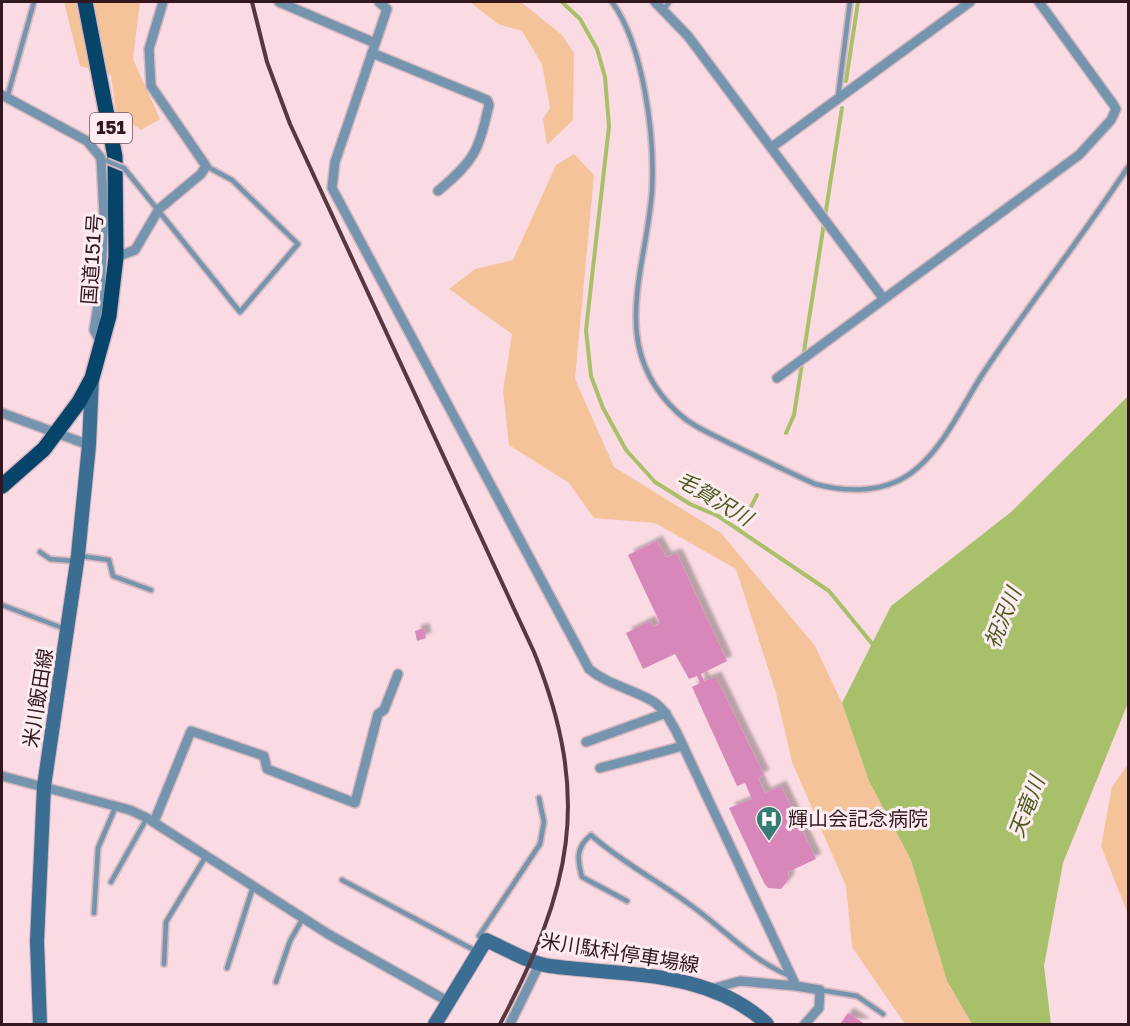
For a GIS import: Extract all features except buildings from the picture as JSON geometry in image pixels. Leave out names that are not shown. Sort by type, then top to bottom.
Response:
[{"type":"highway","name":"国道151号","points":[[2,486],[56,435],[92,378],[103,346],[117,257],[115,158],[85,2]]},
{"type":"main road","name":"米川飯田線","points":[[40,1024],[37,941],[44,786],[77,558],[89,445],[92,378]]},
{"type":"main road","points":[[435,1024],[486,940]]},
{"type":"main road","name":"米川駄科停車場線","points":[[486,940],[540,963],[689,982],[730,997],[767,1024]]},
{"type":"street","points":[[117,257],[135,250],[159,209],[201,174],[206,166],[151,86],[149,49],[163,2]]},
{"type":"street","points":[[279,2],[487,100],[489,105],[480,144],[475,154],[465,169],[438,191]]},
{"type":"street","points":[[379,2],[387,9],[334,162],[332,188],[589,669],[599,677],[654,702],[666,713],[794,982]]},
{"type":"street","points":[[655,2],[688,36],[883,298]]},
{"type":"street","points":[[772,147],[970,2]]},
{"type":"street","points":[[777,378],[1079,155],[1089,147],[1114,114],[1113,104],[1039,2]]},
{"type":"street","points":[[4,96],[87,141],[104,159],[100,293],[94,330],[103,346]]},
{"type":"street","points":[[2,412],[56,435],[89,445]]},
{"type":"street","points":[[150,820],[191,731],[264,756],[267,769],[355,803],[378,714],[389,700],[398,674]]},
{"type":"street","points":[[586,742],[666,713]]},
{"type":"street","points":[[600,768],[683,746]]},
{"type":"street","points":[[2,776],[116,806],[150,820],[303,918],[449,1002]]},
{"type":"street","points":[[510,1024],[540,963]]},
{"type":"street","points":[[711,989],[727,982],[740,981],[794,982],[820,990],[819,1008],[805,1024]]},
{"type":"lane","points":[[4,96],[34,2]]},
{"type":"lane","points":[[612,2],[625,24],[642,82],[652,141],[651,192],[634,307],[635,336],[645,365],[656,387],[691,424],[815,484],[836,490],[864,490],[891,484],[915,471],[934,450],[986,369],[1128,167]]},
{"type":"lane","points":[[663,11],[669,2]]},
{"type":"lane","points":[[838,100],[839,74],[850,2]]},
{"type":"lane","points":[[104,159],[124,168],[240,312],[298,244],[232,180],[206,166]]},
{"type":"lane","points":[[40,552],[50,559],[109,560],[113,576],[151,590]]},
{"type":"lane","points":[[2,605],[68,630]]},
{"type":"lane","points":[[486,940],[479,936],[540,844],[544,822],[538,798]]},
{"type":"lane","points":[[94,913],[98,848],[116,806]]},
{"type":"lane","points":[[111,882],[150,820]]},
{"type":"lane","points":[[627,901],[582,877],[577,860],[579,849],[591,835],[612,854],[691,905],[772,969],[794,982]]},
{"type":"lane","points":[[164,964],[166,922],[206,856]]},
{"type":"lane","points":[[342,880],[479,953]]},
{"type":"lane","points":[[227,968],[253,887]]},
{"type":"lane","points":[[276,982],[290,941],[303,918]]},
{"type":"lane","points":[[820,990],[857,996],[883,1014]]},
{"type":"shaded area","points":[[64,2],[140,2],[133,59],[160,119],[141,130],[116,112],[111,75],[80,66]]},
{"type":"shaded area","points":[[470,2],[521,2],[562,35],[574,53],[573,120],[547,145],[543,119],[550,108],[542,64],[522,31],[498,24]]},
{"type":"shaded area","points":[[574,154],[594,175],[575,379],[614,467],[721,533],[815,646],[842,703],[869,781],[911,860],[947,981],[972,1024],[905,1024],[852,947],[846,886],[792,762],[776,693],[736,569],[655,523],[594,518],[569,483],[509,445],[503,391],[512,334],[449,289],[475,269],[513,260],[556,165]]},
{"type":"shaded area","points":[[1128,764],[1128,914],[1101,846],[1112,787]]},
{"type":"water","points":[[1128,396],[1128,703],[1063,863],[1044,966],[1051,1024],[972,1024],[947,981],[911,860],[869,781],[842,703],[891,606],[1011,512]]},
{"type":"waterway","name":"毛賀沢川","points":[[562,2],[580,19],[597,49],[605,77],[609,126],[586,330],[591,376],[603,408],[626,450],[655,482],[690,504],[718,516],[829,591],[874,646]]},
{"type":"waterway","points":[[846,81],[858,2]]},
{"type":"waterway","points":[[786,433],[794,415],[842,108]]},
{"type":"waterway","points":[[739,530],[757,495]]},
{"type":"railway","points":[[252,2],[267,62],[290,124],[534,652],[552,705],[564,753],[568,799],[566,843],[558,886],[544,930],[500,1024]]},
{"type":"place","name":"輝山会記念病院","points":[[769,842]]},
{"type":"water label","name":"祝沢川","points":[[1003,618]]},
{"type":"water label","name":"天竜川","points":[[1027,807]]}]
